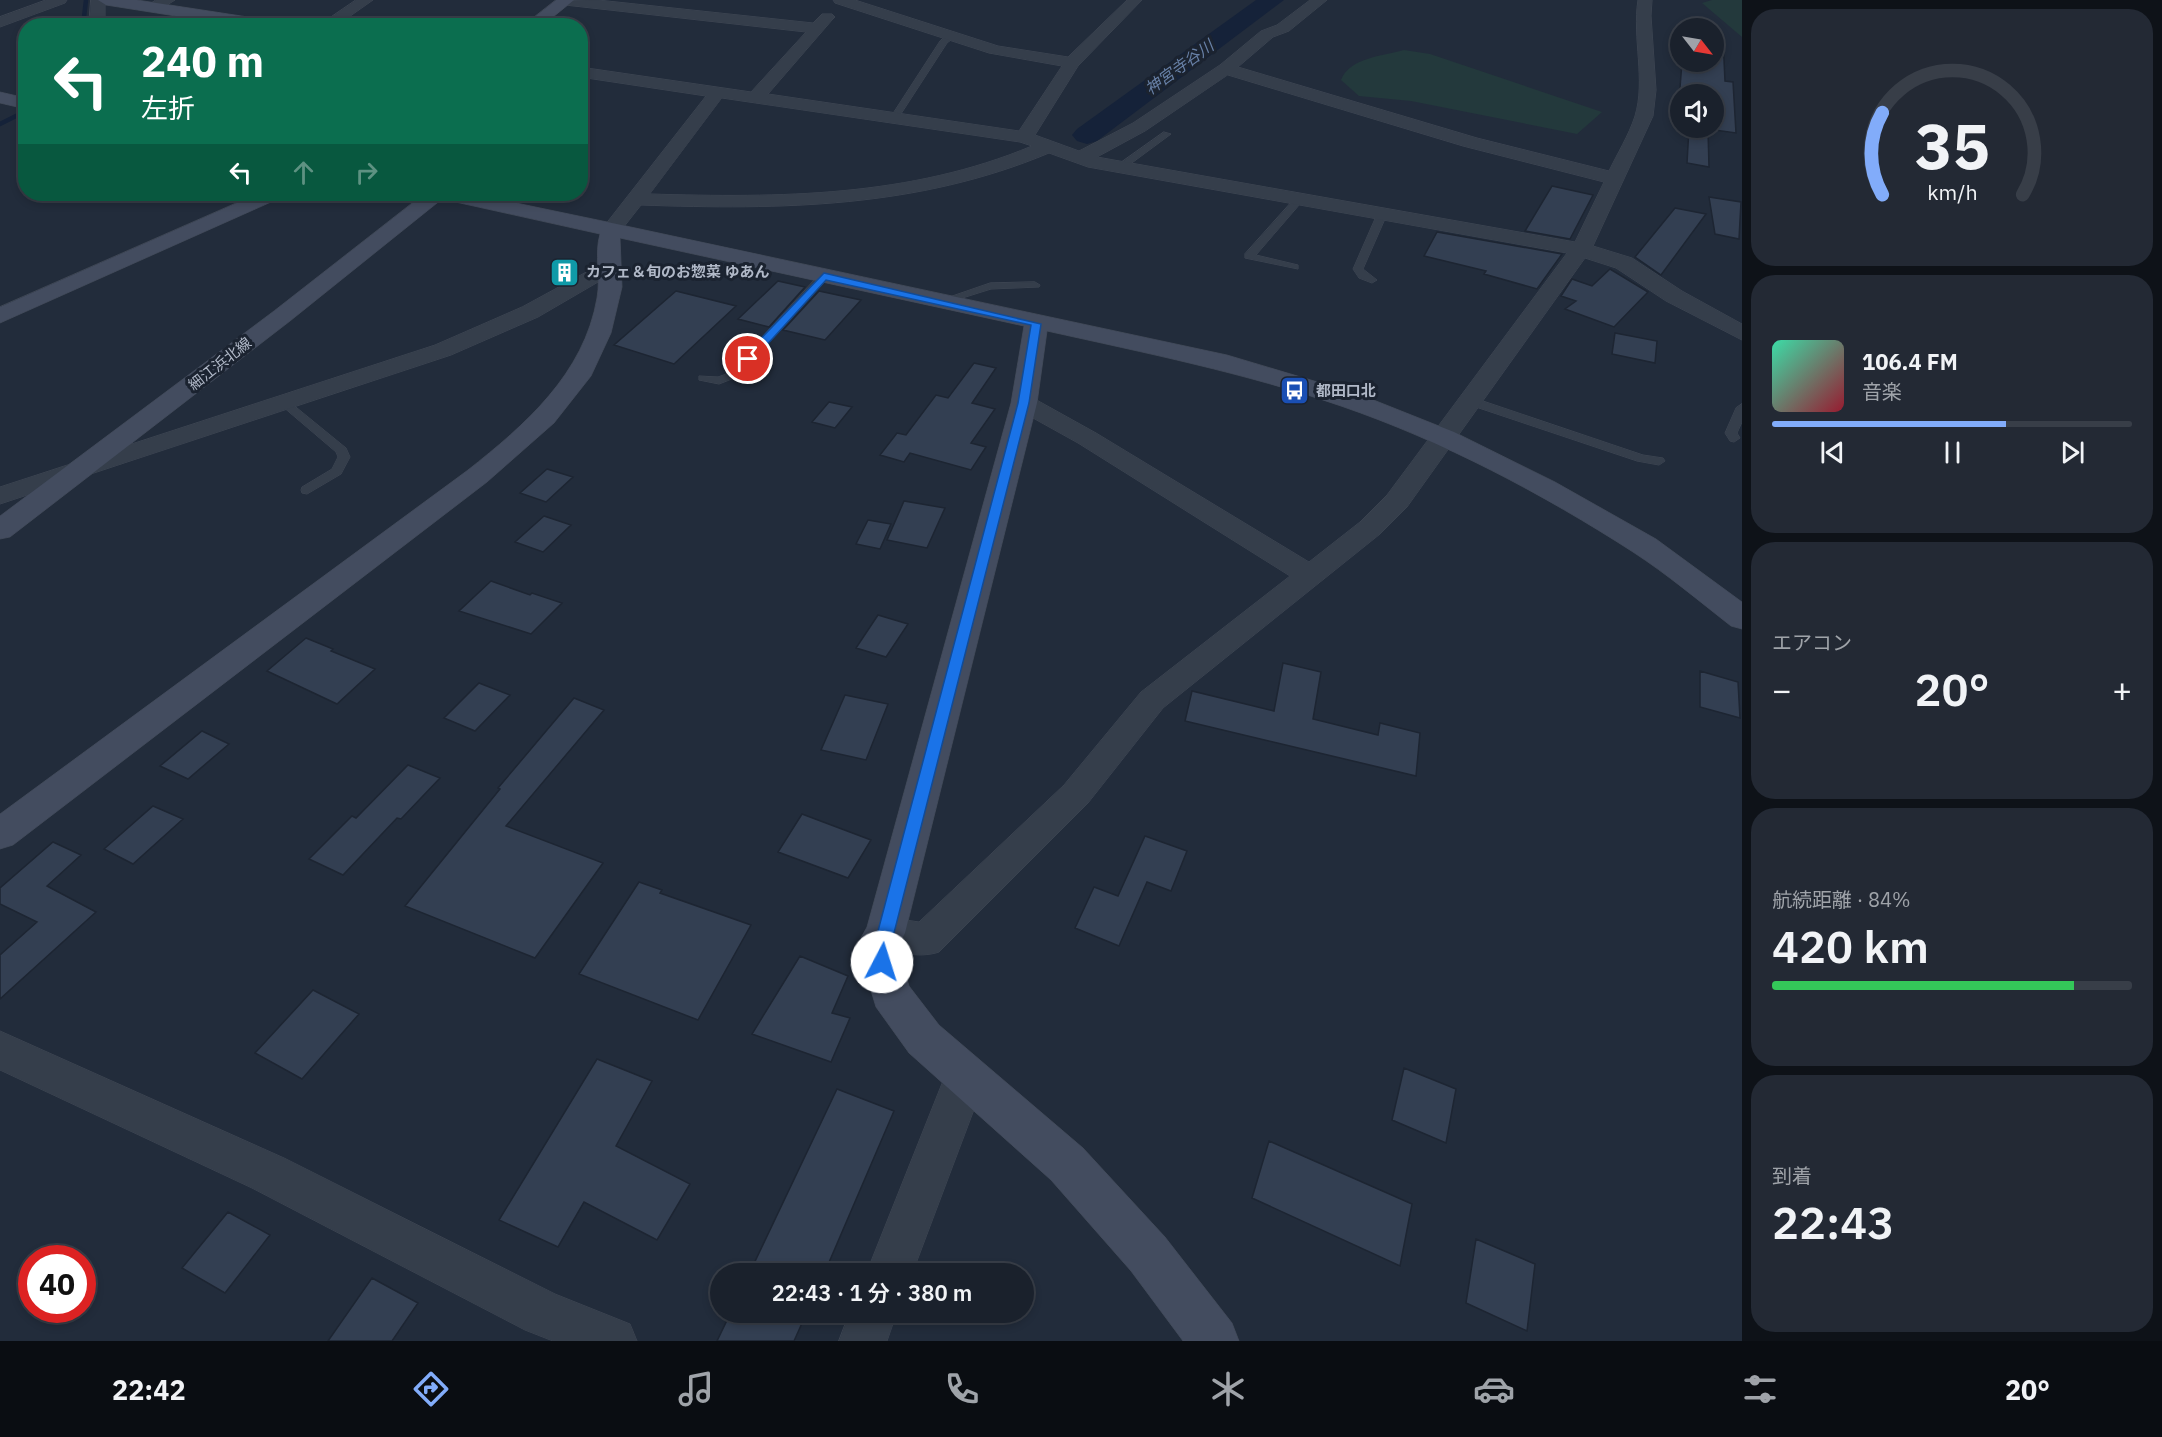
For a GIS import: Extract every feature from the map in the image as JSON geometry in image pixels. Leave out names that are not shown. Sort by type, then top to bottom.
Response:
[{"type":"street","points":[[0,22],[60,0]]},
{"type":"street","points":[[97,18],[98,0]]},
{"type":"street","points":[[106,0],[161,4],[233,18]]},
{"type":"street","points":[[338,18],[366,0]]},
{"type":"street","points":[[541,18],[565,0],[816,28]]},
{"type":"street","points":[[755,98],[841,0],[995,50],[1072,63]]},
{"type":"street","points":[[1024,137],[1072,63],[1135,0]]},
{"type":"street","points":[[1080,158],[1139,127],[1226,69],[1267,34],[1283,28],[1320,0]]},
{"type":"street","points":[[885,933],[926,940],[1076,794],[1152,699],[1311,576],[1370,528],[1397,501],[1444,438],[1468,400],[1580,249],[1616,178],[1644,116],[1647,90],[1643,16],[1645,0]]},
{"type":"street","points":[[1226,69],[1470,142],[1616,178]]},
{"type":"street","points":[[588,73],[1024,137],[1080,158],[1580,249],[1624,263],[1674,296],[1742,333]]},
{"type":"street","points":[[0,834],[369,560],[548,415],[579,374],[601,327],[610,290],[608,239],[612,229],[717,93]]},
{"type":"street","points":[[0,97],[18,102]]},
{"type":"street","points":[[634,199],[766,202],[897,190],[965,178],[1005,166],[1049,147]]},
{"type":"street","points":[[0,316],[257,201]]},
{"type":"street","name":"細江浜北線","points":[[0,530],[272,324],[427,201]]},
{"type":"street","points":[[479,201],[1036,324],[1227,363],[1352,401],[1444,438],[1545,488],[1645,546],[1742,618]]},
{"type":"street","points":[[0,496],[443,350],[502,326],[551,301],[609,266]]},
{"type":"street","points":[[1036,324],[1024,403],[885,933],[878,945],[891,994],[924,1039],[1067,1164],[1148,1254],[1214,1341]]},
{"type":"street","points":[[1024,403],[1087,438],[1311,576]]},
{"type":"street","points":[[0,1050],[268,1173],[542,1313],[613,1341]]},
{"type":"street","points":[[893,1263],[966,1075]]},
{"type":"street","points":[[863,1341],[870,1323]]},
{"type":"lane","points":[[894,118],[944,41],[952,36]]},
{"type":"lane","points":[[1122,166],[1167,134]]},
{"type":"lane","points":[[1294,267],[1250,256],[1300,197]]},
{"type":"lane","points":[[1372,280],[1363,276],[1358,269],[1383,212]]},
{"type":"lane","points":[[703,378],[719,381],[733,375],[824,276]]},
{"type":"lane","points":[[940,302],[990,286],[1035,285]]},
{"type":"lane","points":[[1468,400],[1631,455],[1659,461]]},
{"type":"lane","points":[[286,403],[342,451],[344,457],[337,471],[307,490]]},
{"type":"lane","points":[[1734,438],[1731,433],[1742,408]]},
{"type":"green space","points":[[1712,0],[1742,0],[1742,37],[1724,22],[1724,18],[1720,18],[1702,3]]},
{"type":"green space","points":[[1404,50],[1430,54],[1602,112],[1577,134],[1411,101],[1359,96],[1341,80],[1345,72],[1360,62]]},
{"type":"building","points":[[1724,60],[1725,81],[1733,82],[1736,133],[1724,131],[1724,84],[1680,84],[1681,72],[1724,72]]},
{"type":"building","points":[[1688,138],[1708,138],[1709,167],[1687,163]]},
{"type":"building","points":[[1552,186],[1593,195],[1570,239],[1525,231]]},
{"type":"building","points":[[1709,197],[1741,202],[1739,239],[1715,234]]},
{"type":"building","points":[[1675,208],[1706,214],[1661,275],[1635,257]]},
{"type":"building","points":[[1437,232],[1562,254],[1537,289],[1484,274],[1486,271],[1424,256]]},
{"type":"building","points":[[1610,269],[1648,292],[1614,327],[1565,309],[1576,301],[1561,296],[1572,279],[1592,286]]},
{"type":"building","points":[[778,281],[805,287],[769,327],[738,319]]},
{"type":"building","points":[[676,291],[736,306],[674,364],[614,345]]},
{"type":"building","points":[[819,291],[861,300],[825,340],[783,330]]},
{"type":"building","points":[[1615,333],[1657,341],[1655,363],[1612,354]]},
{"type":"building","points":[[974,363],[996,368],[972,403],[995,409],[971,443],[986,447],[971,470],[910,453],[904,462],[880,455],[897,433],[906,435],[936,395],[948,398]]},
{"type":"building","points":[[829,402],[852,407],[835,428],[812,422]]},
{"type":"building","points":[[547,469],[573,477],[546,502],[520,493]]},
{"type":"building","points":[[904,501],[945,508],[927,548],[887,540]]},
{"type":"building","points":[[544,516],[571,525],[543,552],[515,542]]},
{"type":"building","points":[[868,520],[891,524],[880,549],[856,544]]},
{"type":"building","points":[[491,581],[530,595],[532,593],[562,603],[531,634],[459,611]]},
{"type":"building","points":[[878,615],[908,624],[886,657],[856,648]]},
{"type":"building","points":[[306,638],[375,669],[337,704],[267,671]]},
{"type":"building","points":[[1283,663],[1321,672],[1313,719],[1378,735],[1380,723],[1420,733],[1416,776],[1185,721],[1192,691],[1274,711]]},
{"type":"building","points":[[1700,671],[1738,682],[1740,718],[1700,707]]},
{"type":"building","points":[[479,683],[510,695],[475,731],[444,718]]},
{"type":"building","points":[[845,695],[888,704],[866,760],[821,750]]},
{"type":"building","points":[[574,698],[604,710],[506,826],[603,863],[535,958],[405,906],[500,789],[498,788]]},
{"type":"building","points":[[202,731],[229,744],[188,779],[160,766]]},
{"type":"building","points":[[408,765],[440,778],[401,819],[397,818],[343,875],[309,859],[352,816],[356,818]]},
{"type":"building","points":[[153,806],[183,819],[133,864],[104,849]]},
{"type":"building","points":[[802,814],[871,840],[848,878],[778,852]]},
{"type":"building","points":[[1145,836],[1187,851],[1171,891],[1147,882],[1119,946],[1075,928],[1094,887],[1118,896]]},
{"type":"building","points":[[53,842],[81,855],[47,886],[96,912],[0,999],[0,955],[37,922],[0,904],[0,888]]},
{"type":"building","points":[[639,882],[662,890],[660,893],[751,925],[698,1020],[579,974]]},
{"type":"building","points":[[800,956],[848,976],[832,1013],[850,1018],[831,1062],[752,1034]]},
{"type":"building","points":[[313,990],[359,1014],[302,1079],[255,1053]]},
{"type":"building","points":[[597,1059],[652,1081],[616,1146],[690,1184],[657,1240],[584,1202],[558,1247],[499,1220]]},
{"type":"building","points":[[1404,1068],[1456,1089],[1446,1143],[1392,1120]]},
{"type":"building","points":[[837,1089],[894,1111],[829,1263],[754,1263]]},
{"type":"building","points":[[1269,1141],[1412,1204],[1400,1266],[1252,1198]]},
{"type":"building","points":[[228,1212],[270,1235],[225,1293],[182,1268]]},
{"type":"building","points":[[1476,1239],[1535,1264],[1527,1331],[1466,1303]]},
{"type":"building","points":[[372,1278],[418,1303],[392,1341],[328,1341]]},
{"type":"building","points":[[726,1323],[802,1323],[794,1341],[717,1341]]},
{"type":"waterway","points":[[84,18],[86,0]]},
{"type":"waterway","name":"神宮寺谷川","points":[[1087,135],[1272,0]]},
{"type":"waterway","points":[[0,124],[18,115]]},
{"type":"place","name":"カフェ＆旬のお惣菜 ゆあん","points":[[565,272]]},
{"type":"place","name":"都田口北","points":[[1295,391]]},
{"type":"route","points":[[748,359],[824,276],[1036,324],[1024,403],[885,933],[878,945],[882,962]]}]
